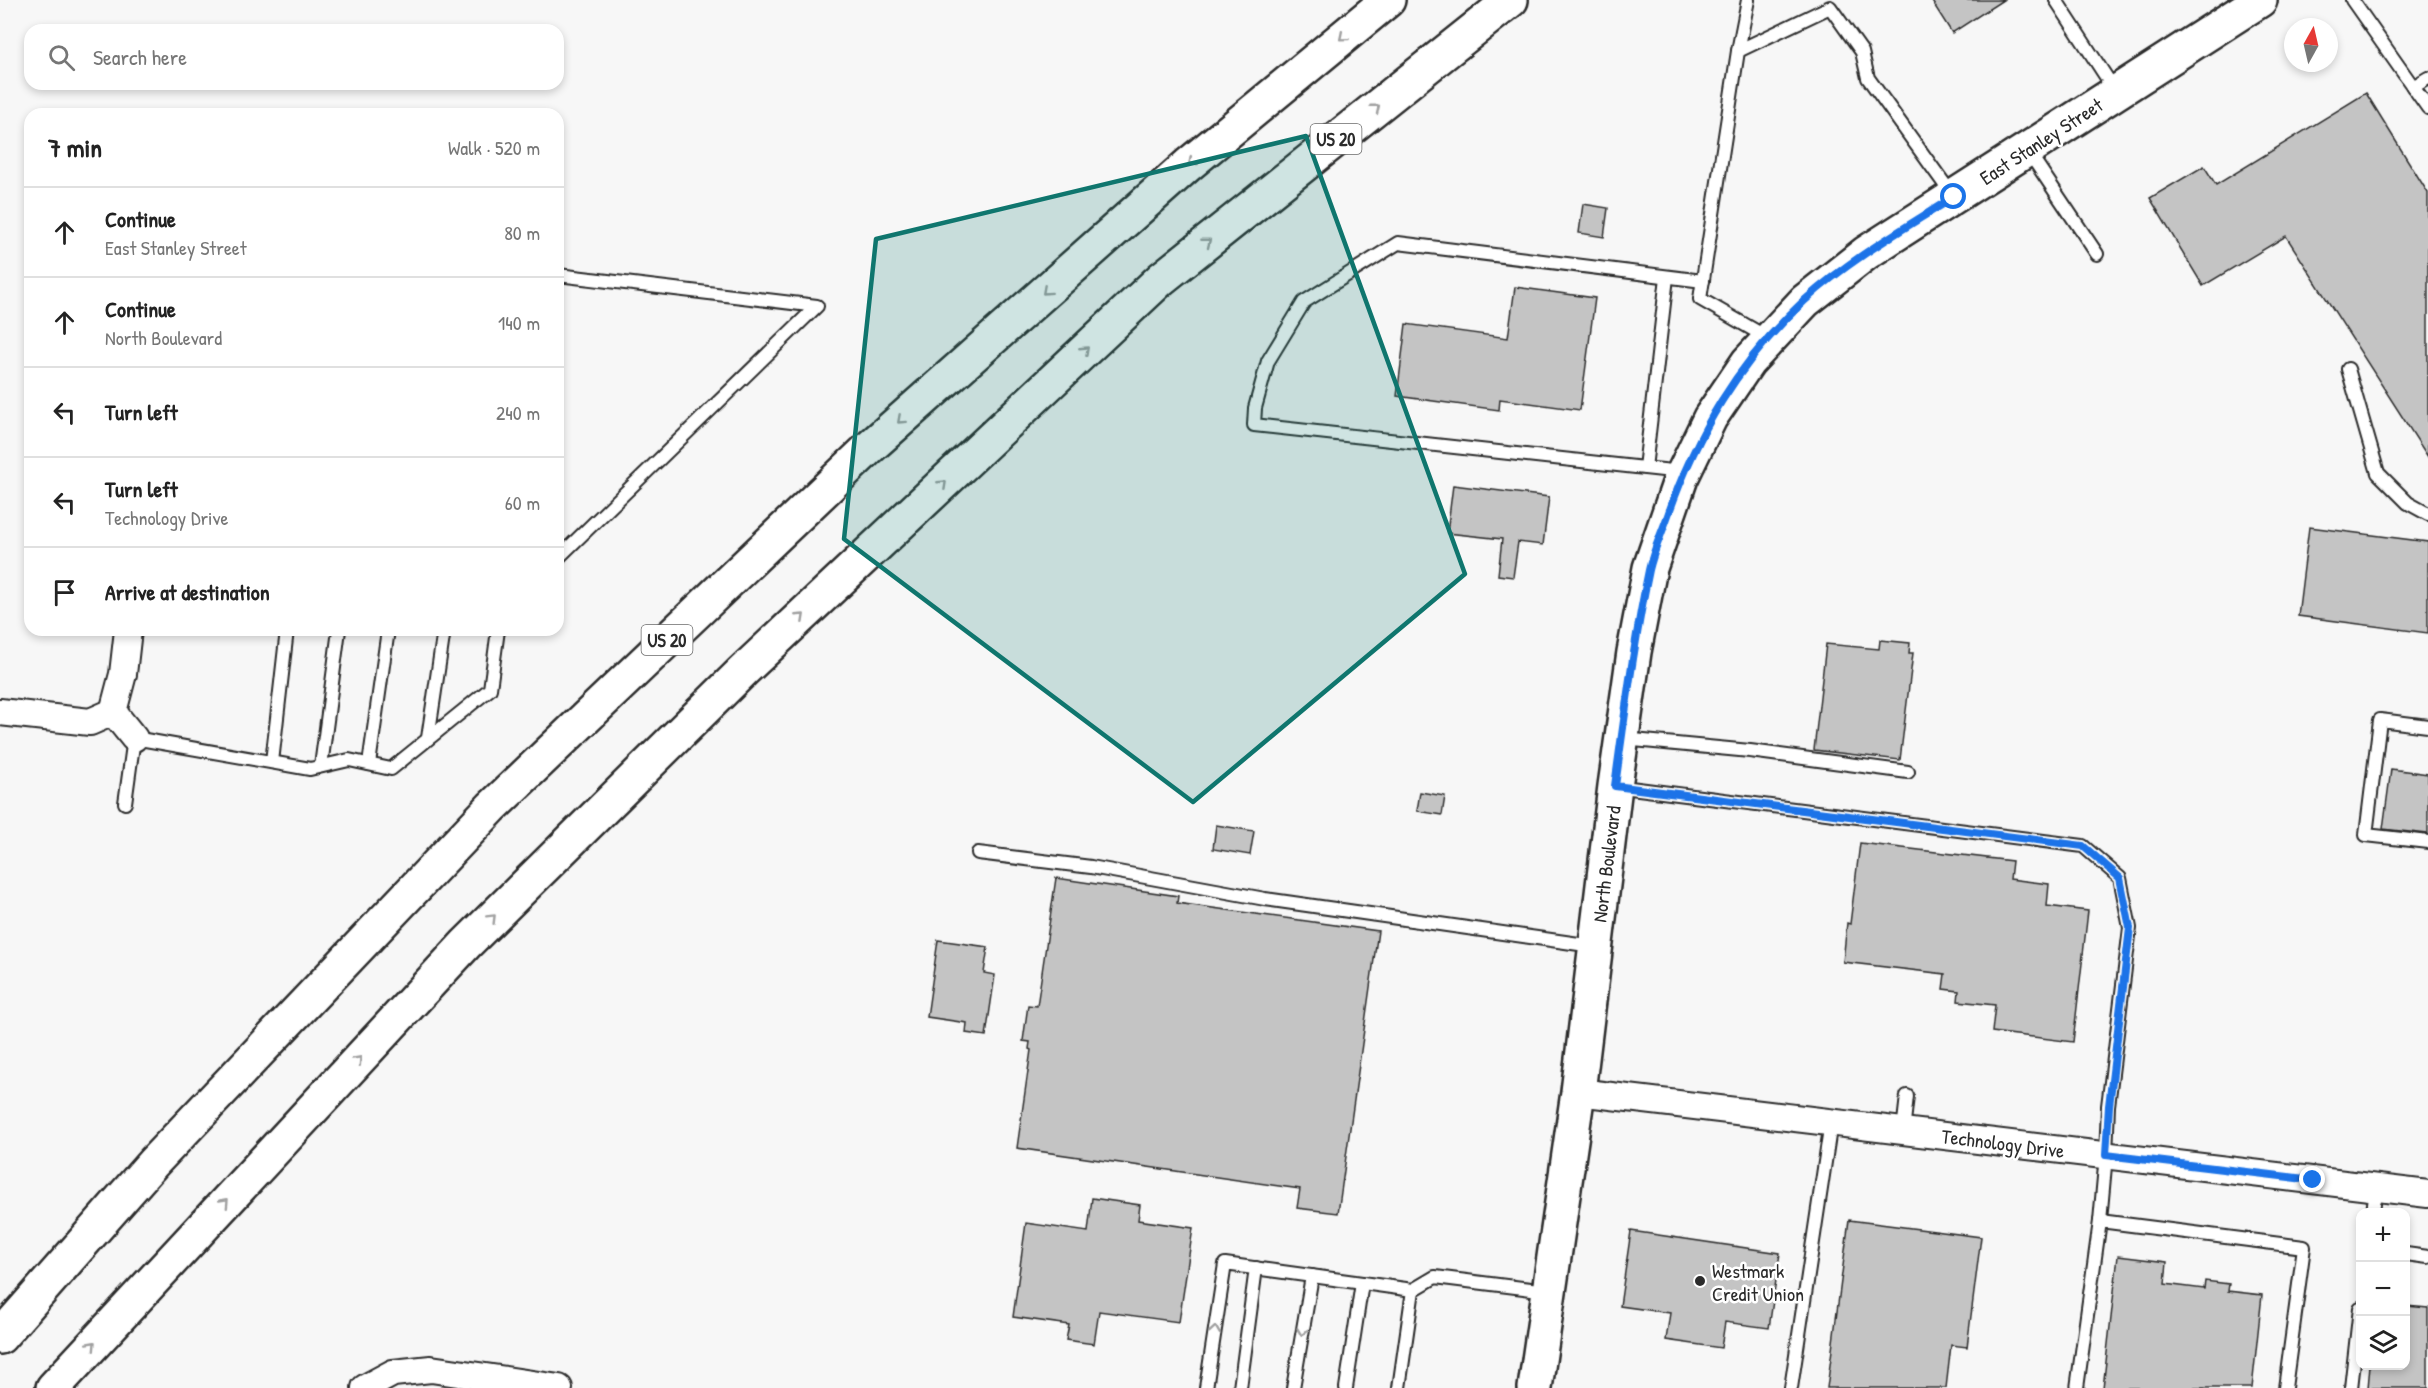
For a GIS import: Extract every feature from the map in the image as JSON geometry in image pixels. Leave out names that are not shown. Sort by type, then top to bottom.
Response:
[{"type":"main road","name":"US 20","points":[[0,1337],[153,1164],[492,807],[868,449],[1188,165],[1388,0]]},
{"type":"main road","name":"US 20","points":[[53,1388],[466,944],[743,671],[1161,279],[1511,0]]},
{"type":"main road","name":"East Stanley Street","points":[[1759,350],[1805,301],[1866,253],[2260,0]]},
{"type":"main road","name":"North Boulevard","points":[[1535,1388],[1578,1092],[1615,786],[1650,568],[1684,472],[1710,418],[1759,350]]},
{"type":"street","points":[[113,712],[123,675],[127,636]]},
{"type":"street","points":[[0,712],[90,722],[113,712]]},
{"type":"street","points":[[113,712],[134,738]]},
{"type":"street","name":"Technology Drive","points":[[1578,1092],[2106,1155],[2374,1200],[2428,1194]]},
{"type":"street","points":[[364,1388],[393,1372],[431,1369],[559,1388]]},
{"type":"lane","points":[[1749,0],[1738,51],[1700,300],[1759,350]]},
{"type":"lane","points":[[2056,0],[2116,93]]},
{"type":"lane","points":[[2352,0],[2428,108]]},
{"type":"lane","points":[[1738,51],[1830,8],[1862,52],[1868,78],[1954,197]]},
{"type":"lane","points":[[2413,87],[2428,78]]},
{"type":"lane","points":[[2028,150],[2097,254]]},
{"type":"lane","points":[[1684,472],[1254,425],[1255,408],[1268,361],[1304,302],[1398,243],[1703,281]]},
{"type":"lane","points":[[564,277],[817,306],[564,552]]},
{"type":"lane","points":[[1645,468],[1667,277]]},
{"type":"lane","points":[[2348,369],[2378,472],[2408,502],[2428,514]]},
{"type":"lane","points":[[272,762],[286,636]]},
{"type":"lane","points":[[321,766],[338,636]]},
{"type":"lane","points":[[369,764],[387,636]]},
{"type":"lane","points":[[429,738],[443,636]]},
{"type":"lane","points":[[125,803],[134,738],[310,769],[349,760],[391,769],[490,689],[497,636]]},
{"type":"lane","points":[[2428,726],[2380,720],[2366,835],[2428,842]]},
{"type":"lane","points":[[1622,739],[1750,751],[1908,772]]},
{"type":"lane","points":[[1615,786],[2083,846],[2120,878],[2130,928],[2109,1106],[2100,1221],[2077,1388]]},
{"type":"lane","points":[[978,852],[1091,867],[1265,899],[1596,947]]},
{"type":"lane","points":[[1903,1131],[1907,1096]]},
{"type":"lane","points":[[1791,1388],[1831,1122]]},
{"type":"lane","points":[[2100,1221],[2304,1247],[2285,1388]]},
{"type":"lane","points":[[2410,1255],[2428,1257]]},
{"type":"lane","points":[[1206,1388],[1225,1264],[1413,1290],[1436,1277],[1548,1291]]},
{"type":"lane","points":[[1240,1388],[1256,1268]]},
{"type":"lane","points":[[1293,1388],[1312,1276]]},
{"type":"lane","points":[[1346,1388],[1362,1282]]},
{"type":"lane","points":[[1399,1388],[1413,1290]]},
{"type":"lane","points":[[2351,1388],[2360,1316]]},
{"type":"highlighted area","points":[[1306,136],[1465,574],[1193,802],[844,539],[876,239]]},
{"type":"building","points":[[1931,0],[2003,0],[1952,33]]},
{"type":"building","points":[[2366,93],[2428,193],[2428,457],[2286,236],[2203,286],[2150,198],[2204,166],[2216,185]]},
{"type":"building","points":[[1583,204],[1608,208],[1604,237],[1579,233]]},
{"type":"building","points":[[1515,287],[1595,298],[1580,410],[1500,399],[1499,410],[1397,396],[1406,324],[1508,338]]},
{"type":"building","points":[[1453,485],[1549,497],[1543,545],[1518,542],[1513,577],[1498,575],[1502,539],[1447,533]]},
{"type":"building","points":[[2309,527],[2428,542],[2428,633],[2298,616]]},
{"type":"building","points":[[1880,640],[1910,643],[1909,653],[1913,653],[1900,760],[1814,750],[1826,644],[1879,649]]},
{"type":"building","points":[[2391,769],[2428,774],[2428,834],[2383,829]]},
{"type":"building","points":[[1420,792],[1445,796],[1442,815],[1417,811]]},
{"type":"building","points":[[1216,825],[1254,831],[1250,855],[1213,849]]},
{"type":"building","points":[[1860,843],[2012,861],[2010,879],[2049,884],[2047,906],[2088,911],[2073,1042],[1992,1032],[1995,1005],[1958,1001],[1959,991],[1943,989],[1945,974],[1843,962]]},
{"type":"building","points":[[1056,878],[1178,896],[1177,903],[1378,931],[1338,1213],[1297,1208],[1300,1189],[1017,1148],[1031,1050],[1029,1049],[1030,1042],[1023,1041],[1028,1005],[1037,1006]]},
{"type":"building","points":[[938,940],[988,947],[984,973],[995,975],[986,1036],[966,1033],[967,1023],[927,1017]]},
{"type":"building","points":[[1092,1198],[1140,1205],[1138,1220],[1193,1228],[1179,1322],[1099,1311],[1094,1344],[1066,1340],[1069,1325],[1013,1317],[1026,1223],[1088,1232]]},
{"type":"building","points":[[1849,1220],[1981,1237],[1967,1347],[1951,1345],[1946,1388],[1827,1388]]},
{"type":"building","name":"Westmark Credit Union","points":[[1631,1231],[1780,1253],[1769,1328],[1725,1322],[1721,1348],[1666,1340],[1670,1313],[1620,1306]]},
{"type":"building","points":[[2118,1256],[2167,1262],[2165,1284],[2204,1289],[2205,1281],[2229,1284],[2228,1291],[2262,1295],[2252,1388],[2103,1388]]},
{"type":"building","points":[[2410,1306],[2428,1308],[2428,1388],[2368,1388],[2370,1370],[2410,1370]]},
{"type":"place","name":"Westmark Credit Union","points":[[1700,1281]]},
{"type":"route","points":[[1954,197],[1866,253],[1805,301],[1748,362],[1710,418],[1681,478],[1650,568],[1634,652],[1615,786],[2083,846],[2120,878],[2130,928],[2109,1106],[2106,1155],[2313,1180]]}]
